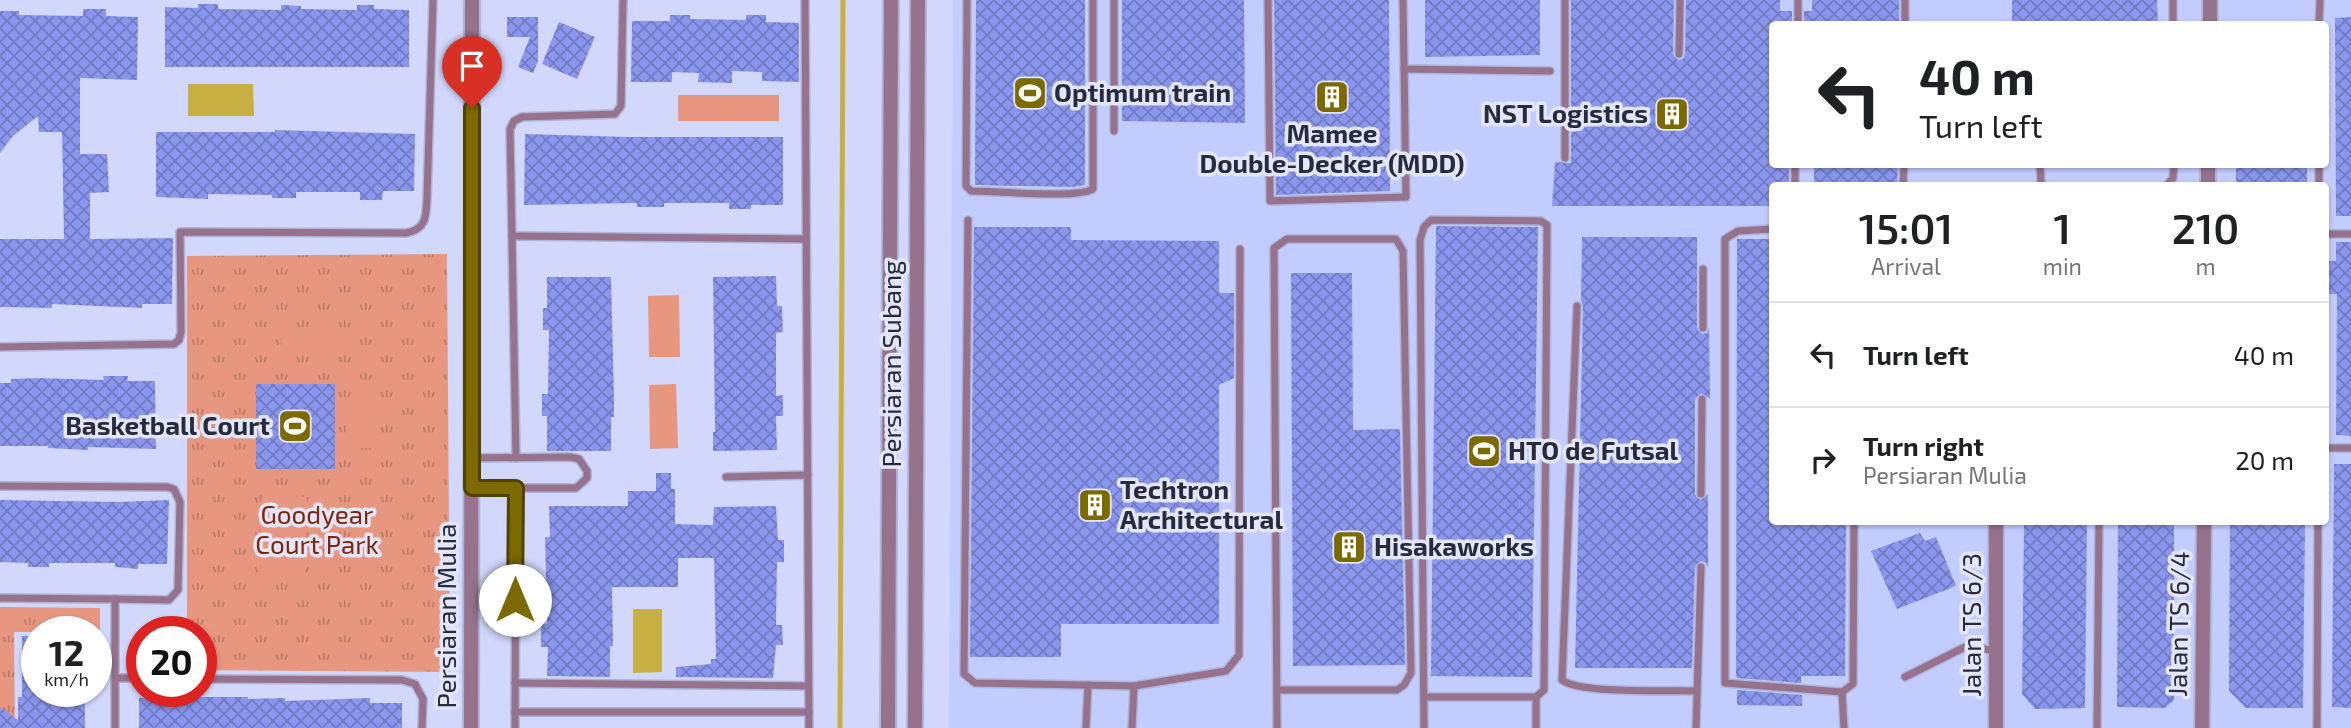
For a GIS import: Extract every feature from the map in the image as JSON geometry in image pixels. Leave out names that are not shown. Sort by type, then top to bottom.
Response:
[{"type":"street","name":"Persiaran Mulia","points":[[471,728],[472,0]]},
{"type":"street","name":"Persiaran Subang","points":[[888,728],[891,0]]},
{"type":"street","name":"Persiaran Subang","points":[[915,728],[918,0]]},
{"type":"street","points":[[2210,0],[2210,21]]},
{"type":"street","name":"Jalan TS 6/3","points":[[1996,525],[1996,728]]},
{"type":"street","name":"Jalan TS 6/4","points":[[2202,728],[2204,525]]},
{"type":"lane","points":[[0,347],[174,344],[181,332],[180,232],[406,233],[422,226],[426,219],[433,0]]},
{"type":"lane","points":[[516,458],[510,129],[514,121],[522,117],[615,114],[621,106],[623,0]]},
{"type":"lane","points":[[805,0],[809,728]]},
{"type":"lane","points":[[967,0],[966,186],[971,191],[1066,194],[1088,193],[1093,190],[1093,0]]},
{"type":"lane","points":[[1114,0],[1114,131]]},
{"type":"lane","points":[[1268,0],[1270,201],[1406,197],[1403,0]]},
{"type":"lane","points":[[1565,0],[1565,158]]},
{"type":"lane","points":[[1679,54],[1680,0]]},
{"type":"lane","points":[[1798,0],[1798,21]]},
{"type":"lane","points":[[1905,0],[1905,21]]},
{"type":"lane","points":[[2173,0],[2173,21]]},
{"type":"lane","points":[[2319,21],[2320,0]]},
{"type":"lane","points":[[1404,69],[1550,71]]},
{"type":"lane","points":[[968,220],[964,674],[975,683],[1135,686],[1226,671],[1239,654],[1240,249]]},
{"type":"lane","points":[[1424,697],[1536,697],[1544,690],[1548,225],[1541,220],[1431,220],[1424,227],[1420,240],[1424,728]]},
{"type":"lane","points":[[1769,229],[1738,231],[1725,239],[1725,683],[1842,692],[1853,684],[1854,525]]},
{"type":"lane","points":[[2329,234],[2351,233]]},
{"type":"lane","points":[[512,236],[806,239]]},
{"type":"lane","points":[[1277,690],[1397,690],[1404,685],[1411,673],[1403,251],[1396,239],[1286,239],[1274,248],[1277,728]]},
{"type":"lane","points":[[1703,269],[1703,328]]},
{"type":"lane","points":[[1577,306],[1562,680],[1588,688],[1696,691]]},
{"type":"lane","points":[[1701,494],[1702,400]]},
{"type":"lane","points":[[2329,448],[2351,448]]},
{"type":"lane","points":[[472,458],[579,459],[587,471],[587,478],[576,488],[472,488]]},
{"type":"lane","points":[[726,477],[808,475]]},
{"type":"lane","points":[[0,486],[167,487],[174,489],[180,502],[178,590],[169,600],[0,598]]},
{"type":"lane","points":[[515,728],[516,488]]},
{"type":"lane","points":[[2097,728],[2099,525]]},
{"type":"lane","points":[[2317,728],[2318,525]]},
{"type":"lane","points":[[1696,728],[1701,568]]},
{"type":"lane","points":[[115,728],[116,599]]},
{"type":"lane","points":[[1905,677],[1967,646],[1996,651]]},
{"type":"lane","points":[[116,678],[126,678]]},
{"type":"lane","points":[[217,679],[402,680],[415,684],[423,699],[422,728]]},
{"type":"lane","points":[[515,683],[808,686]]},
{"type":"lane","points":[[1086,728],[1088,685]]},
{"type":"lane","points":[[1132,728],[1135,686]]},
{"type":"lane","points":[[1842,692],[1844,728]]},
{"type":"lane","points":[[1536,697],[1536,728]]},
{"type":"lane","points":[[515,712],[809,712]]},
{"type":"shaded area","points":[[953,0],[2351,0],[2351,728],[949,728]]},
{"type":"shaded area","points":[[188,84],[253,84],[254,116],[188,116]]},
{"type":"shaded area","points":[[633,609],[662,609],[662,672],[633,673]]},
{"type":"green space","points":[[678,95],[779,95],[779,121],[678,121]]},
{"type":"green space","name":"Goodyear Court Park","points":[[447,254],[450,672],[217,670],[217,616],[187,616],[187,256]]},
{"type":"green space","points":[[679,295],[680,357],[649,357],[648,296]]},
{"type":"green space","points":[[282,327],[333,329],[333,356],[281,355]]},
{"type":"green space","points":[[676,384],[678,448],[650,449],[649,385]]},
{"type":"green space","points":[[347,405],[374,405],[374,448],[348,448]]},
{"type":"green space","points":[[261,497],[307,497],[306,575],[260,574]]},
{"type":"green space","points":[[0,607],[100,608],[100,616],[21,616],[21,632],[14,632],[15,728],[0,728]]},
{"type":"building","name":"Optimum train","points":[[976,0],[1085,0],[1085,185],[975,185]]},
{"type":"building","points":[[1122,0],[1244,0],[1245,123],[1122,121]]},
{"type":"building","name":"Mamee Double-Decker (MDD)","points":[[1274,0],[1389,0],[1390,191],[1276,195]]},
{"type":"building","points":[[1425,0],[1540,0],[1540,55],[1425,57]]},
{"type":"building","name":"NST Logistics","points":[[1571,0],[1674,0],[1673,54],[1678,60],[1683,59],[1685,54],[1686,0],[1780,0],[1780,11],[1792,11],[1792,21],[1769,21],[1769,168],[1789,168],[1789,182],[1769,182],[1769,206],[1552,206],[1555,162],[1571,163]]},
{"type":"building","points":[[1812,0],[1899,0],[1899,21],[1804,21],[1804,11],[1812,11]]},
{"type":"building","points":[[2012,0],[2157,0],[2158,21],[2012,21]]},
{"type":"building","points":[[198,4],[218,4],[218,9],[281,10],[281,5],[301,6],[301,9],[357,10],[357,5],[374,5],[374,9],[409,10],[409,67],[165,67],[165,7],[198,8]]},
{"type":"building","points":[[83,9],[106,9],[106,16],[138,17],[137,80],[80,78],[80,154],[107,154],[109,192],[90,193],[90,239],[173,238],[172,304],[142,304],[142,308],[52,304],[52,308],[0,307],[0,239],[64,239],[62,132],[39,132],[38,116],[13,136],[0,153],[0,11],[19,11],[19,15],[83,16]]},
{"type":"building","points":[[670,15],[690,15],[690,19],[746,20],[746,15],[766,15],[766,22],[799,23],[799,82],[762,81],[762,72],[732,71],[732,83],[698,82],[699,73],[672,72],[672,82],[631,82],[632,21],[670,21]]},
{"type":"building","points":[[507,17],[538,17],[538,61],[533,73],[518,67],[530,37],[507,37]]},
{"type":"building","points":[[2351,17],[2351,216],[2336,216],[2335,18]]},
{"type":"building","points":[[559,22],[595,37],[577,79],[542,64]]},
{"type":"building","points":[[275,130],[415,134],[414,191],[383,191],[382,200],[360,200],[360,192],[296,192],[296,198],[208,194],[208,199],[156,197],[156,132]]},
{"type":"building","points":[[525,134],[783,137],[783,205],[751,205],[751,209],[729,209],[729,203],[664,203],[664,207],[637,207],[637,203],[524,205]]},
{"type":"building","points":[[1814,168],[1898,168],[1897,182],[1814,182]]},
{"type":"building","points":[[2236,168],[2307,168],[2307,182],[2236,182]]},
{"type":"building","name":"HTO de Futsal","points":[[1436,226],[1538,227],[1532,677],[1431,676]]},
{"type":"building","name":"Techtron Architectural","points":[[974,227],[1071,227],[1071,240],[1219,241],[1219,293],[1234,293],[1234,378],[1219,385],[1219,624],[1061,624],[1061,657],[970,657]]},
{"type":"building","points":[[1582,237],[1697,237],[1697,328],[1702,334],[1707,333],[1709,328],[1710,399],[1701,393],[1695,399],[1695,494],[1700,500],[1708,494],[1708,567],[1701,561],[1695,567],[1692,668],[1575,668],[1583,306]]},
{"type":"building","points":[[1737,239],[1769,239],[1769,525],[1846,525],[1845,676],[1801,676],[1801,683],[1736,676]]},
{"type":"building","points":[[2336,242],[2351,242],[2351,436],[2336,435],[2337,294],[2329,294],[2329,261],[2336,261]]},
{"type":"building","name":"Hisakaworks","points":[[1291,273],[1352,273],[1353,430],[1400,429],[1405,665],[1293,666]]},
{"type":"building","points":[[776,276],[777,306],[782,306],[783,332],[776,333],[776,396],[783,395],[783,416],[776,416],[777,450],[713,451],[713,277]]},
{"type":"building","points":[[547,277],[611,277],[614,417],[611,417],[611,451],[547,451],[547,416],[542,416],[542,394],[548,394],[549,330],[543,330],[543,308],[547,308]]},
{"type":"building","points":[[103,376],[128,376],[127,381],[155,381],[156,449],[88,447],[88,450],[48,446],[0,446],[0,383],[11,383],[11,379],[37,378],[104,380]]},
{"type":"building","name":"Basketball Court","points":[[256,384],[335,384],[335,469],[256,469]]},
{"type":"building","points":[[2334,464],[2351,464],[2351,708],[2332,707]]},
{"type":"building","points":[[656,473],[671,473],[671,489],[675,489],[675,524],[713,525],[714,507],[776,506],[778,540],[784,540],[784,562],[777,562],[776,625],[782,625],[783,645],[776,645],[773,678],[676,677],[676,667],[711,664],[711,659],[716,659],[714,558],[678,558],[678,587],[612,587],[613,646],[610,646],[610,677],[547,676],[548,647],[541,647],[541,623],[547,624],[545,537],[550,537],[549,506],[628,506],[628,491],[656,491]]},
{"type":"building","points":[[0,500],[169,500],[167,564],[138,564],[138,569],[115,567],[115,563],[49,563],[49,567],[28,567],[28,563],[0,562]]},
{"type":"building","points":[[2024,525],[2087,525],[2085,708],[2035,709],[2022,694]]},
{"type":"building","points":[[2118,525],[2174,525],[2174,700],[2165,708],[2117,707]]},
{"type":"building","points":[[2230,525],[2305,525],[2303,708],[2246,708],[2229,691]]},
{"type":"building","points":[[1920,533],[1925,541],[1936,537],[1956,586],[1897,609],[1871,551]]},
{"type":"building","points":[[1737,690],[1802,695],[1802,706],[1737,705]]},
{"type":"building","points":[[18,697],[21,697],[21,707],[85,707],[85,728],[0,728],[0,707],[18,720]]},
{"type":"building","points":[[217,697],[285,698],[285,701],[370,698],[370,703],[402,703],[402,728],[139,728],[139,707],[217,707]]},
{"type":"waterway","points":[[840,728],[843,0]]},
{"type":"place","name":"Optimum train","points":[[1030,93]]},
{"type":"place","name":"Mamee Double-Decker (MDD)","points":[[1332,97]]},
{"type":"place","name":"NST Logistics","points":[[1672,114]]},
{"type":"place","name":"Basketball Court","points":[[295,426]]},
{"type":"place","name":"HTO de Futsal","points":[[1484,451]]},
{"type":"place","name":"Techtron Architectural","points":[[1095,505]]},
{"type":"place","name":"Hisakaworks","points":[[1349,547]]},
{"type":"route","points":[[472,108],[472,488],[516,488],[515,600]]}]
